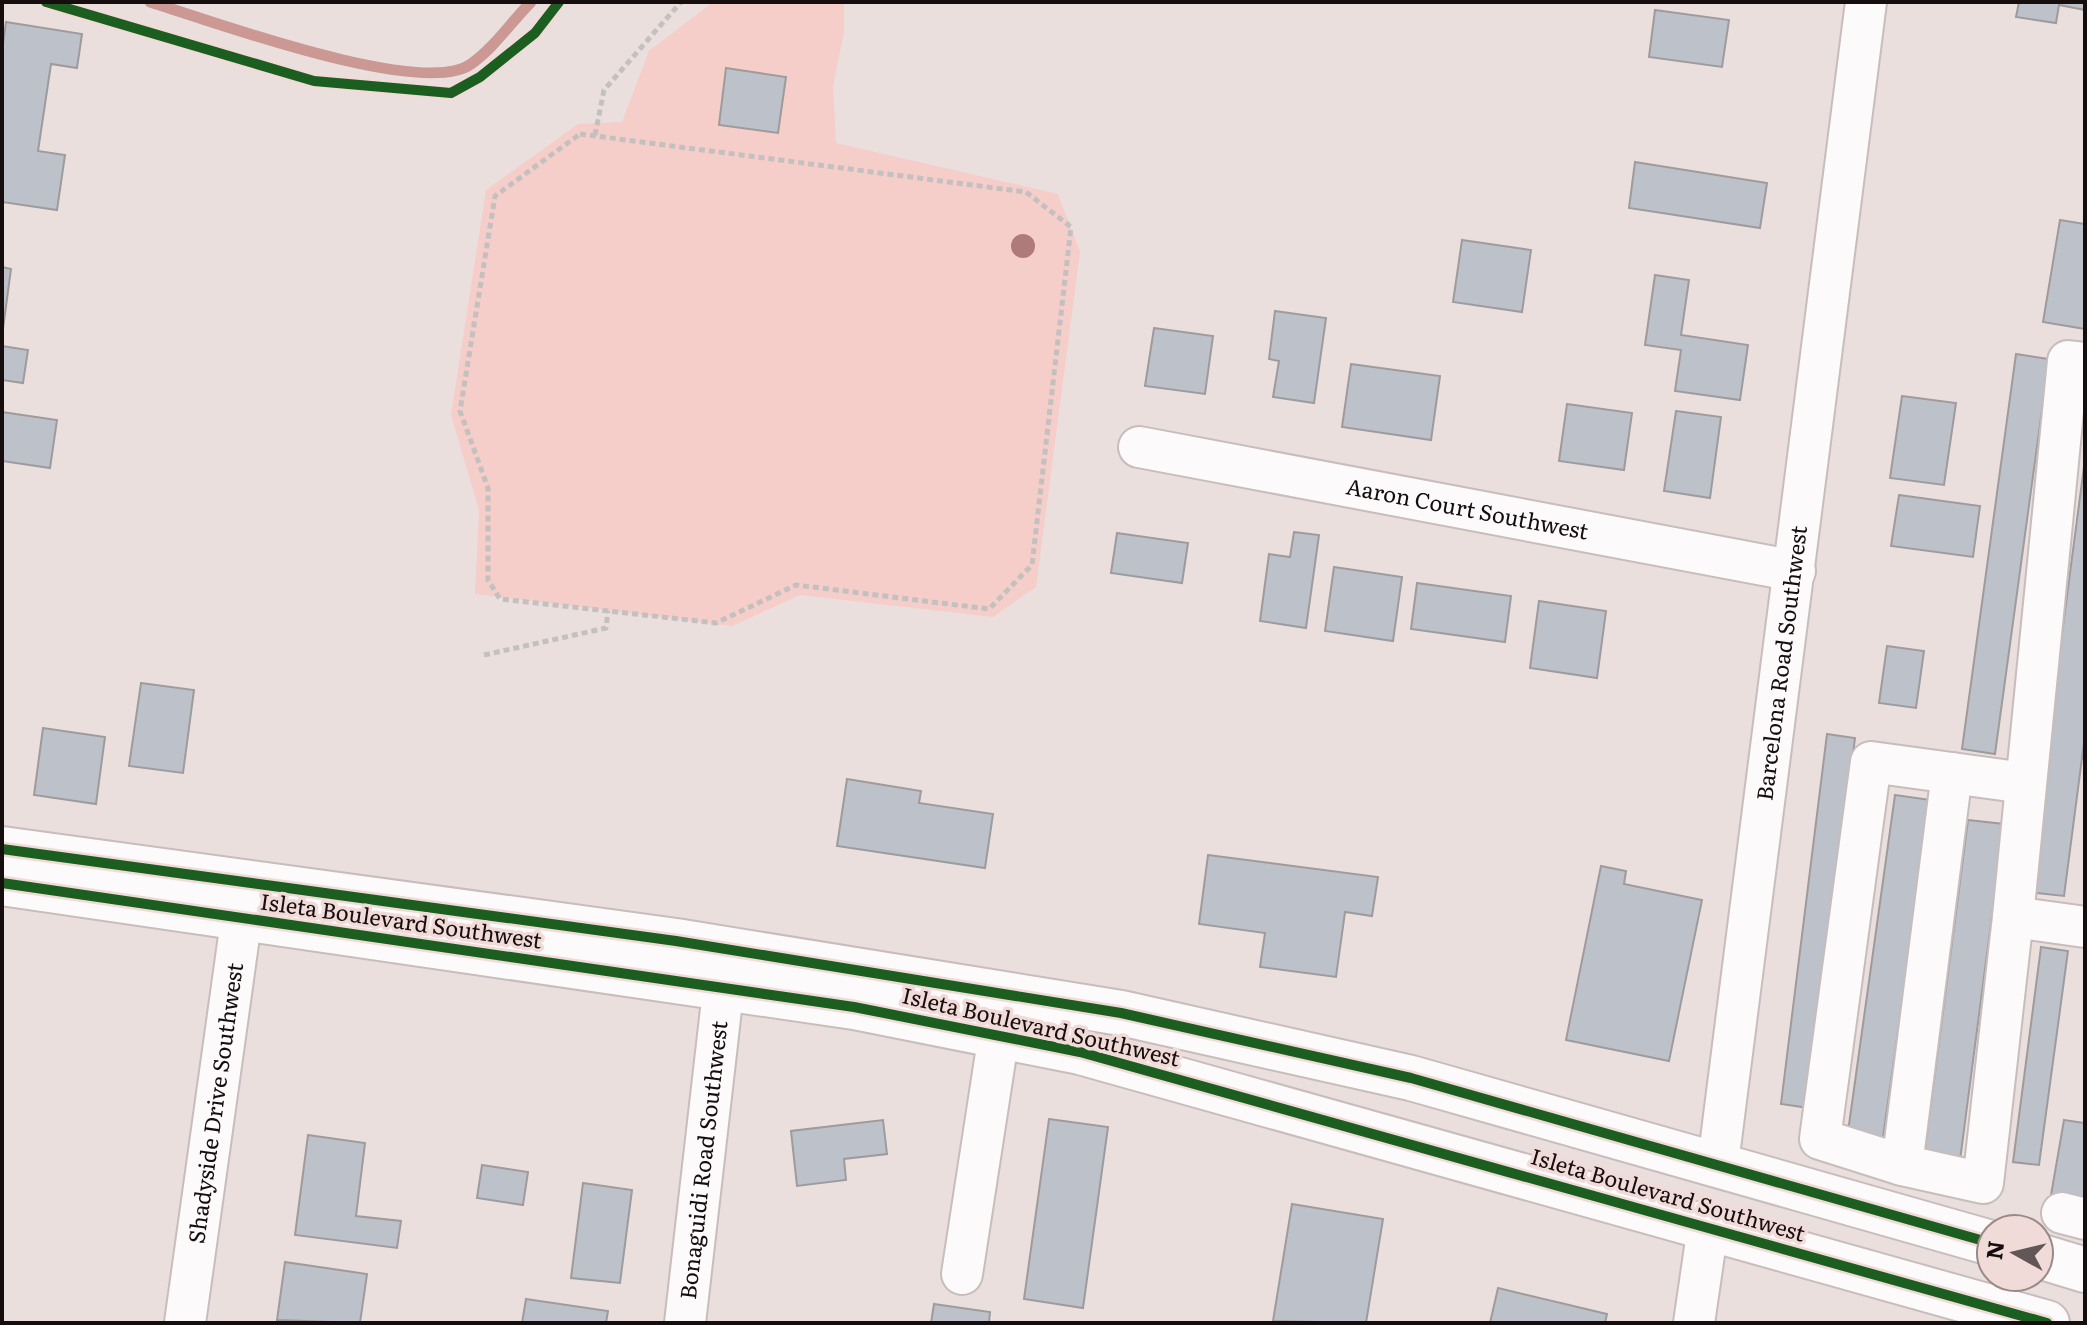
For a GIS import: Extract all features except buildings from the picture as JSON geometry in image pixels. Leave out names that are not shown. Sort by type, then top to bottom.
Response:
[{"type":"main road","name":"Isleta Boulevard Southwest","points":[[2,849],[244,900],[726,968],[1121,1013],[1266,1043],[1411,1078],[1975,1238]]},
{"type":"main road","name":"Isleta Boulevard Southwest","points":[[2,883],[244,900]]},
{"type":"main road","name":"Isleta Boulevard Southwest","points":[[726,968],[854,1007],[999,1034],[1217,1089],[1708,1227],[1955,1310],[2047,1323]]},
{"type":"main road","name":"Barcelona Road Southwest","points":[[1708,1227],[1718,1163]]},
{"type":"main road","points":[[2055,1261],[2085,1270]]},
{"type":"street","name":"Barcelona Road Southwest","points":[[1718,1163],[1866,2]]},
{"type":"street","points":[[1982,1213],[1983,1183],[2013,917],[2068,361],[2085,363]]},
{"type":"street","name":"Aaron Court Southwest","points":[[1139,447],[1795,571]]},
{"type":"street","points":[[1983,1183],[1902,1165],[1820,1139],[1871,762],[2025,783]]},
{"type":"street","points":[[1902,1165],[1952,773]]},
{"type":"street","name":"Shadyside Drive Southwest","points":[[185,1323],[244,900]]},
{"type":"street","points":[[2013,917],[2085,927]]},
{"type":"street","name":"Bonaguidi Road Southwest","points":[[685,1323],[726,968]]},
{"type":"street","points":[[962,1274],[999,1034]]},
{"type":"street","name":"Barcelona Road Southwest","points":[[1694,1323],[1708,1227]]},
{"type":"path","points":[[595,135],[604,90],[681,2]]},
{"type":"path","points":[[580,134],[1026,192],[1071,227],[1032,565],[989,609],[796,585],[716,623],[608,611],[500,599],[488,580],[488,488],[460,411],[495,196],[580,134]]},
{"type":"path","points":[[484,655],[606,628],[608,611]]},
{"type":"shaded area","points":[[713,2],[844,2],[844,32],[833,86],[836,143],[1058,194],[1080,252],[1036,587],[993,617],[800,595],[732,626],[475,594],[479,510],[451,415],[486,190],[578,124],[622,122],[649,51]]},
{"type":"waterway","points":[[150,2],[315,53],[409,72],[446,72],[471,64],[531,2]]},
{"type":"cycle path","points":[[46,2],[314,81],[451,93],[480,77],[535,33],[559,2]]},
{"type":"cycle path","points":[[2,849],[676,941],[1121,1013],[1411,1078],[1975,1238]]},
{"type":"cycle path","points":[[2,883],[854,1007],[1080,1052],[2047,1323]]}]
